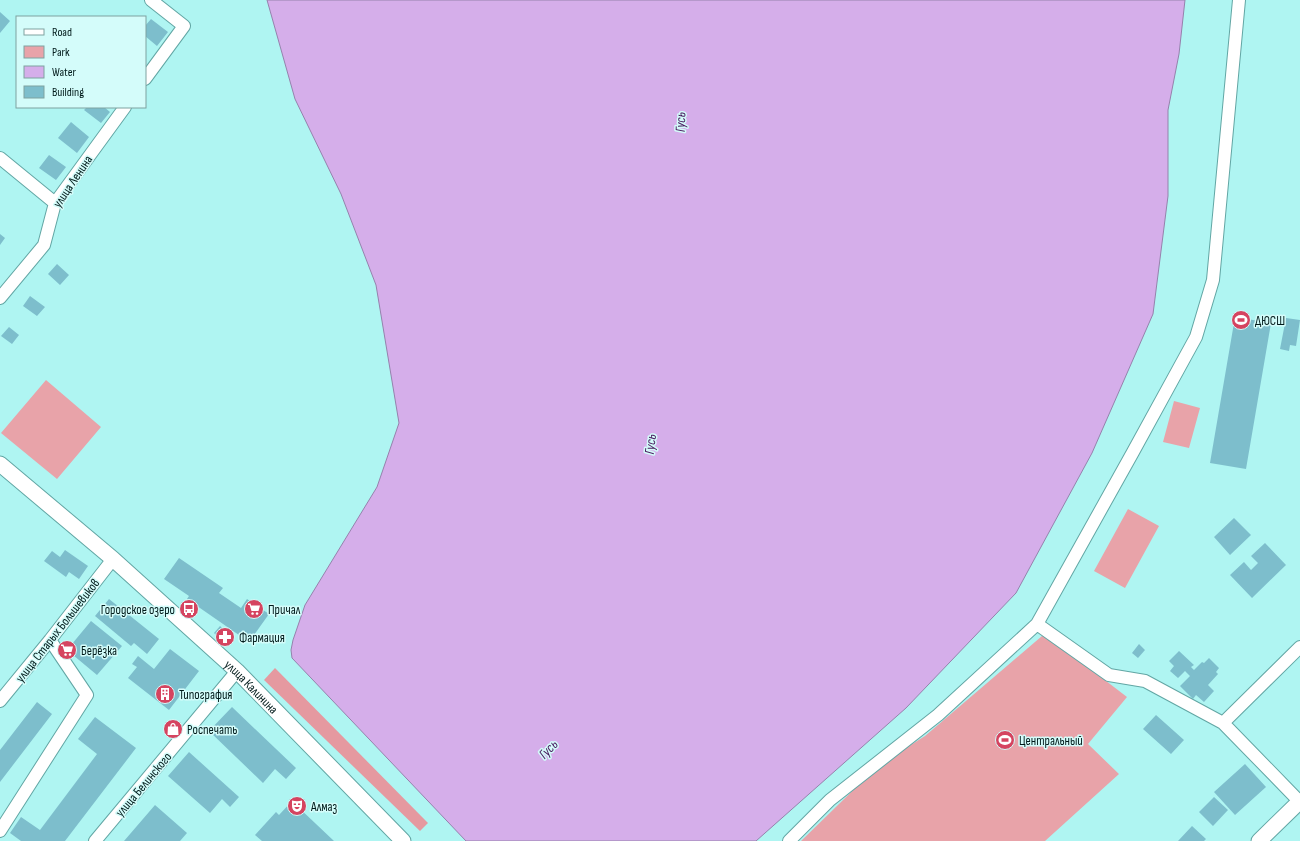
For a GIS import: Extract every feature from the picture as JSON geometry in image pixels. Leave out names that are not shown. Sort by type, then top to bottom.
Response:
[{"type":"main road","name":"улица Калинина","points":[[0,464],[113,559],[236,671],[403,841]]},
{"type":"main road","points":[[1259,841],[1300,802]]},
{"type":"street","points":[[146,78],[184,26],[150,0]]},
{"type":"street","points":[[789,841],[830,800],[938,715],[1037,624],[1196,337],[1213,280],[1239,0]]},
{"type":"street","name":"улица Ленина","points":[[0,298],[44,245],[55,203],[124,108]]},
{"type":"street","points":[[0,158],[55,203]]},
{"type":"street","name":"улица Старых Большевиков","points":[[0,701],[113,559]]},
{"type":"street","points":[[1037,624],[1109,675],[1145,681],[1223,723],[1300,802]]},
{"type":"street","points":[[0,831],[87,695],[50,640]]},
{"type":"street","points":[[1223,723],[1300,646]]},
{"type":"street","name":"улица Белинского","points":[[95,841],[236,671]]},
{"type":"green space","points":[[46,380],[101,427],[57,479],[1,433]]},
{"type":"green space","points":[[1174,401],[1200,408],[1189,448],[1163,442]]},
{"type":"green space","points":[[1128,509],[1159,526],[1125,588],[1094,571]]},
{"type":"green space","name":"Центральный","points":[[1046,635],[1127,697],[1088,744],[1119,774],[1045,841],[801,841],[879,765],[925,736],[1042,636]]},
{"type":"shaded area","points":[[275,668],[428,823],[420,831],[264,680]]},
{"type":"water","name":"Гусь","points":[[267,0],[1185,0],[1179,54],[1168,110],[1168,196],[1153,314],[1092,453],[1016,593],[906,708],[756,841],[466,841],[292,658],[291,650],[293,640],[305,605],[377,487],[399,423],[376,285],[341,194],[295,99]]},
{"type":"building","points":[[0,12],[10,21],[0,33]]},
{"type":"building","points":[[151,19],[168,32],[157,46],[146,37],[146,25]]},
{"type":"building","points":[[86,108],[105,108],[110,112],[101,123],[84,110]]},
{"type":"building","points":[[71,122],[89,137],[77,153],[58,138]]},
{"type":"building","points":[[49,155],[66,167],[56,180],[39,168]]},
{"type":"building","points":[[0,234],[5,238],[0,245]]},
{"type":"building","points":[[57,264],[69,275],[60,285],[48,274]]},
{"type":"building","points":[[30,296],[45,307],[37,316],[23,306]]},
{"type":"building","points":[[1235,317],[1271,323],[1246,469],[1210,463]]},
{"type":"building","points":[[1286,318],[1300,320],[1296,346],[1290,345],[1289,351],[1280,349]]},
{"type":"building","points":[[9,327],[19,335],[12,344],[1,336]]},
{"type":"building","points":[[1234,518],[1251,535],[1230,555],[1214,537]]},
{"type":"building","points":[[1265,543],[1286,565],[1252,598],[1230,575],[1244,562],[1251,570],[1258,563],[1251,556]]},
{"type":"building","points":[[65,550],[88,566],[79,579],[69,572],[66,577],[44,561],[52,551],[60,557]]},
{"type":"building","points":[[179,558],[223,588],[219,593],[241,608],[247,599],[269,614],[249,642],[187,599],[189,596],[164,579]]},
{"type":"building","points":[[109,599],[159,639],[147,654],[134,643],[131,646],[95,616]]},
{"type":"building","points":[[91,621],[122,646],[97,675],[67,650]]},
{"type":"building","points":[[220,626],[233,638],[226,645],[214,633]]},
{"type":"building","points":[[1139,644],[1145,650],[1138,658],[1132,653]]},
{"type":"building","name":"Типография","points":[[170,649],[199,671],[169,710],[128,678],[137,667],[132,664],[138,656],[154,669]]},
{"type":"building","points":[[1179,651],[1194,665],[1191,667],[1194,670],[1202,662],[1204,663],[1209,658],[1219,668],[1216,672],[1218,674],[1208,685],[1214,691],[1204,702],[1196,695],[1193,699],[1180,686],[1190,676],[1185,671],[1178,678],[1170,671],[1174,666],[1169,661]]},
{"type":"building","points":[[37,702],[52,714],[0,782],[0,750]]},
{"type":"building","points":[[232,707],[296,768],[286,779],[275,769],[263,783],[209,731]]},
{"type":"building","points":[[1156,715],[1184,740],[1171,754],[1143,729]]},
{"type":"building","points":[[95,717],[136,748],[65,841],[21,841],[10,833],[21,817],[40,830],[97,754],[78,739]]},
{"type":"building","points":[[189,752],[239,797],[230,807],[222,799],[210,813],[168,776]]},
{"type":"building","points":[[1245,764],[1266,787],[1235,815],[1214,792]]},
{"type":"building","points":[[1214,797],[1228,810],[1213,826],[1199,812]]},
{"type":"building","points":[[292,801],[334,841],[262,841],[255,835],[276,812],[279,815]]},
{"type":"building","points":[[155,805],[187,833],[180,841],[124,841]]},
{"type":"building","points":[[1192,826],[1206,839],[1204,841],[1178,841]]},
{"type":"place","name":"ДЮСШ","points":[[1241,320]]},
{"type":"place","name":"Городское озеро","points":[[189,609]]},
{"type":"place","name":"Причал","points":[[254,609]]},
{"type":"place","name":"Фармация","points":[[225,637]]},
{"type":"place","name":"Берёзка","points":[[67,650]]},
{"type":"place","name":"Типография","points":[[165,694]]},
{"type":"place","name":"Роспечать","points":[[173,729]]},
{"type":"place","name":"Центральный","points":[[1005,740]]},
{"type":"place","name":"Алмаз","points":[[297,806]]}]
